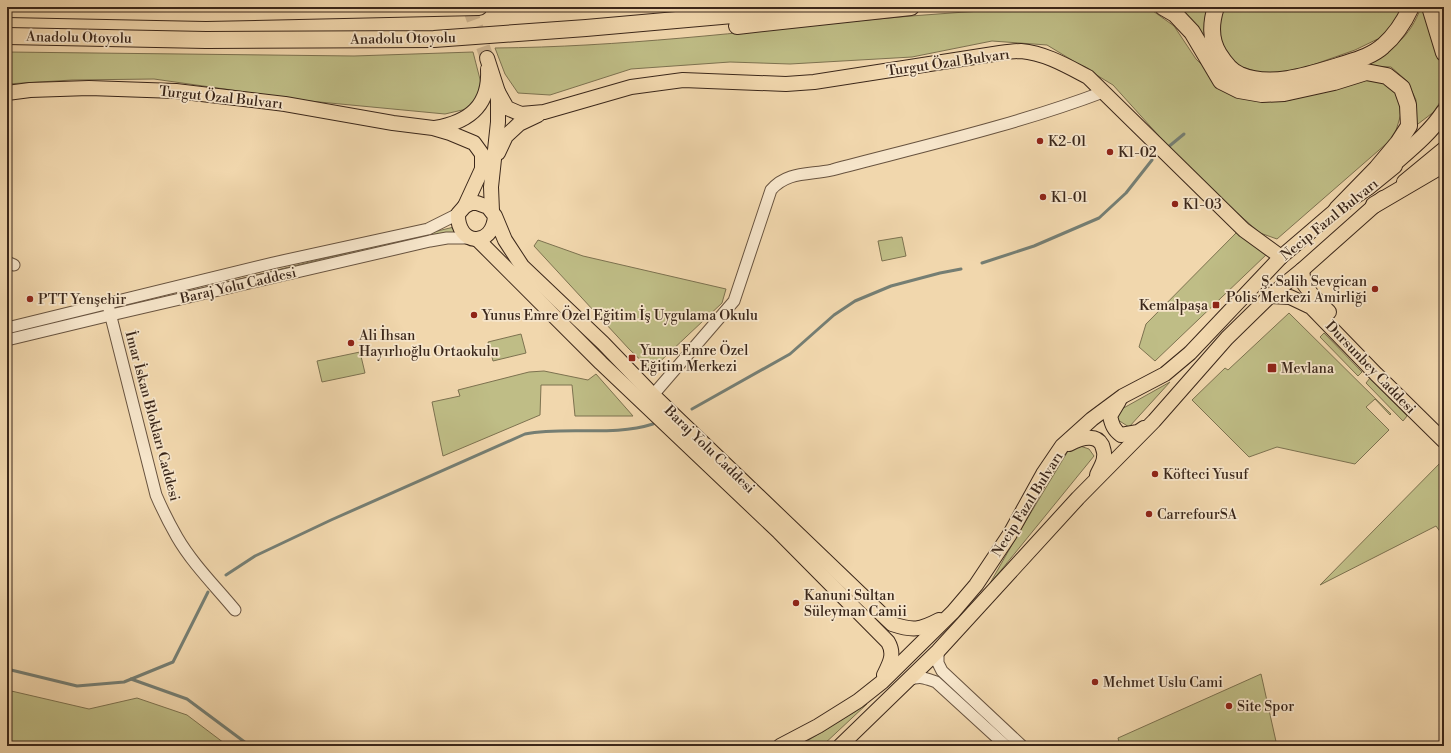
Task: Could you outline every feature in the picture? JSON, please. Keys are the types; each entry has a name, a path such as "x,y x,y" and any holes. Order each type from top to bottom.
{"highway":[{"name":"Anadolu Otoyolu","path":"7,10 206,13 479,7"},
{"name":"Anadolu Otoyolu","path":"7,36 206,40 434,39 586,28 744,14 798,7"},
{"path":"586,28 734,26 911,7"},
{"path":"1163,7 1175,14 1192,32 1221,81 1239,90 1262,94 1284,93 1334,82 1366,72 1387,76 1402,88 1408,105 1409,126 1398,143 1377,168 1337,209"},
{"path":"1216,7 1212,18 1212,32 1215,48 1226,65 1240,75 1262,80 1292,79 1361,58 1382,48 1398,33 1411,7"},
{"path":"1430,7 1444,53"},
{"path":"1368,188 1439,120 1444,112"},
{"path":"1374,205 1444,164"}],"main road":[{"name":"Turgut Özal Bulvarı","path":"544,112 631,87 683,80 786,84 814,82 1000,53 1022,51 1044,56 1066,65 1088,77 1244,230 1281,256"},
{"path":"433,128 452,125 464,118 481,103 485,96 488,77 487,58 498,92 507,108 521,114 544,112"},
{"name":"Turgut Özal Bulvarı","path":"7,93 30,90 89,88 176,91 285,104 393,123 433,128"},
{"path":"474,239 483,238 492,230 493,213 491,187 498,122 498,92"},
{"path":"493,164 506,136 519,124 544,112"},
{"name":"Necip Fazıl Bulvarı","path":"780,746 818,726 858,701 882,682 953,612 976,585 1010,534 1043,474 1062,446 1092,419 1122,396 1165,374 1190,353 1281,256 1337,209 1368,188 1444,127"},
{"path":"433,128 474,143 482,154 482,169 462,210"},
{"name":"Necip Fazıl Bulvarı","path":"840,746 938,651 1095,481 1154,421 1227,338 1270,296 1302,270 1374,205 1444,149"},
{"name":"Baraj Yolu Caddesi","path":"882,682 892,658 892,653 888,642 783,527 602,343 522,266 505,240 493,213 483,204 477,202 462,210 460,228 466,236 474,239 601,363 783,527 892,624 906,628 924,628 953,612"},
{"name":"Dursunbey Caddesi","path":"1302,270 1304,284 1313,296 1444,432"},
{"name":"Dursunbey Caddesi","path":"1270,296 1290,297 1311,307 1444,441"},
{"path":"1122,396 1110,416 1115,431 1121,435 1138,432 1154,421"},
{"path":"1062,446 1081,438 1090,437 1099,441 1104,449 1104,458 1095,481"}],"street":[{"path":"653,395 734,301 771,190 787,177 829,170 946,141 1060,108 1103,92"},
{"name":"Baraj Yolu Caddesi","path":"7,328 273,263 428,228 445,222 462,210"},
{"name":"Baraj Yolu Caddesi","path":"7,340 430,241 446,238 474,239"},
{"name":"İmar İskan Blokları Caddesi","path":"108,303 156,495 164,514 178,538 196,564 235,610"},
{"path":"938,651 938,664 942,671 1022,746"},
{"path":"908,680 917,677 925,677 936,682 1006,746"}],"shaded area":[{"path":"1054,7 1141,7 1153,11 1174,26 1196,59 1229,92 1253,99 1290,100 1369,78 1383,81 1395,90 1404,104 1394,137 1277,239 1260,233 1196,177 1113,85 1047,45 992,41 912,57 790,64 730,62 631,69 550,95 518,93 505,74 495,48 634,42 913,16"},
{"path":"1174,7 1209,7 1203,41"},
{"path":"1223,7 1404,7 1390,33 1355,50 1301,69 1264,74 1239,66 1232,61 1226,52 1220,39 1219,26"},
{"path":"1421,7 1425,7 1444,72 1444,94 1435,111 1414,127 1416,100 1407,81 1391,67 1363,66 1391,49 1405,35 1411,27"},
{"path":"7,52 354,56 473,52 482,87 471,108 445,114 309,101 154,79 72,80 7,84"},
{"path":"454,227 454,233 124,307"},
{"path":"1237,232 1267,254 1155,361 1139,347 1146,324"},
{"path":"902,237 906,256 882,261 878,241"},
{"path":"538,240 583,256 726,289 722,303 651,370 629,349 534,246"},
{"path":"1289,313 1391,414 1390,415 1375,399 1366,407 1389,430 1355,464 1277,447 1249,457 1192,400 1225,368 1228,370"},
{"path":"1324,333 1362,372 1358,376 1320,337"},
{"path":"521,334 526,353 493,361 488,342"},
{"path":"360,352 365,373 322,382 317,361"},
{"path":"544,371 588,380 596,374 633,416 575,416 572,385 541,385 540,415 443,456 432,402 460,396 458,390 529,372"},
{"path":"1370,378 1407,416 1403,421 1366,383"},
{"path":"1170,382 1129,427 1118,420 1116,416 1120,410"},
{"path":"1080,446 1089,449 1094,456 989,585 1068,451"},
{"path":"1444,459 1444,537 1436,526 1320,585"},
{"name":"Site Spor","path":"1261,674 1277,746 1120,746 1118,738"},
{"path":"7,690 89,709 137,698 187,715 228,746 7,746"},
{"path":"867,704 822,746 799,746"}],"waterway":[{"path":"1167,148 1184,134"},
{"path":"982,263 1034,246 1099,218 1126,193 1152,160"},
{"path":"692,409 790,354 834,315 855,301 891,286 961,269"},
{"path":"226,575 255,556 331,520 525,434 557,431 622,430 653,424"},
{"path":"7,669 77,686 124,682 173,662 208,592"},
{"path":"131,679 187,699 250,746"}],"tunnel":[{"path":"469,7 487,58"}],"place":[{"name":"K2-01","path":"1040,141"},
{"name":"K1-02","path":"1110,152"},
{"name":"K1-01","path":"1043,197"},
{"name":"K1-03","path":"1175,204"},
{"name":"Ş. Salih Sevgican Polis Merkezi Amirliği","path":"1375,289"},
{"name":"PTT Yenşehir","path":"30,299"},
{"name":"Kemalpaşa","path":"1216,305"},
{"name":"Yunus Emre Özel Eğitim İş Uygulama Okulu","path":"474,315"},
{"name":"Ali İhsan Hayırlıoğlu Ortaokulu","path":"351,343"},
{"name":"Yunus Emre Özel Eğitim Merkezi","path":"632,358"},
{"name":"Mevlana","path":"1272,368"},
{"name":"Köfteci Yusuf","path":"1155,474"},
{"name":"CarrefourSA","path":"1149,514"},
{"name":"Kanuni Sultan Süleyman Camii","path":"796,603"},
{"name":"Mehmet Uslu Cami","path":"1095,682"},
{"name":"Site Spor","path":"1229,706"}]}
